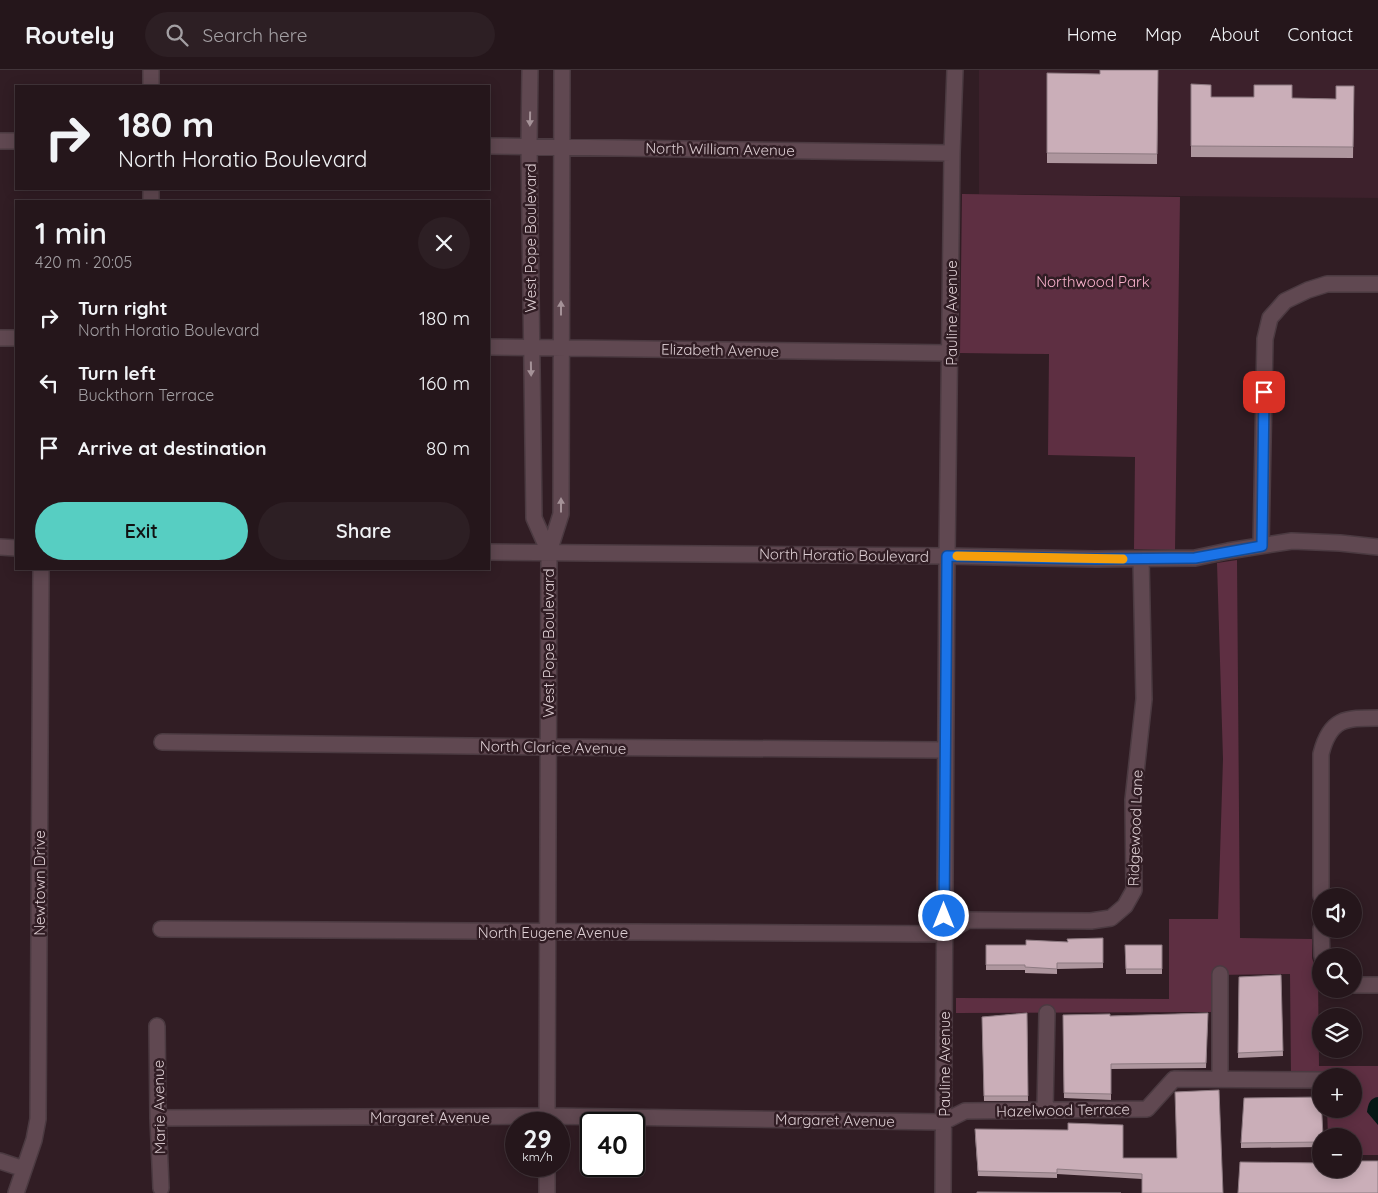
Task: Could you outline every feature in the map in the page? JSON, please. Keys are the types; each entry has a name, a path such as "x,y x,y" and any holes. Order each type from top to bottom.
{"street":[{"path":"151,70 151,85"},
{"name":"West Pope Boulevard","path":"530,70 529,146 534,518 549,552"},
{"name":"West Pope Boulevard","path":"547,1112 549,552 562,514 562,70"},
{"name":"Pauline Avenue","path":"943,1193 947,556 952,153 955,70"},
{"path":"0,141 15,141"},
{"name":"North William Avenue","path":"490,146 952,153"},
{"path":"1262,546 1264,339 1270,318 1285,302 1314,288 1327,284 1378,284"},
{"path":"0,338 15,338"},
{"name":"Elizabeth Avenue","path":"490,348 951,353"},
{"name":"North Horatio Boulevard","path":"490,552 1141,559 1195,558 1292,541 1378,547"},
{"path":"0,547 15,548"},
{"name":"Ridgewood Lane","path":"944,934 968,920 1091,921 1111,918 1125,906 1134,890 1133,800 1144,699 1141,559"},
{"name":"Newtown Drive","path":"16,1193 34,1140 38,1119 41,570"},
{"path":"1321,888 1321,754 1325,739 1331,729 1340,721 1351,718 1378,718"},
{"name":"North Clarice Avenue","path":"162,742 945,750"},
{"name":"North Eugene Avenue","path":"161,928 944,934"},
{"path":"1220,974 1220,1079"},
{"path":"1362,985 1378,985"},
{"path":"1045,1110 1047,1013"},
{"name":"Marie Avenue","path":"158,1026 158,1118 161,1188"},
{"name":"Hazelwood Terrace","path":"943,1122 964,1111 1147,1109 1174,1079 1312,1080"},
{"name":"Margaret Avenue","path":"158,1118 505,1120"},
{"name":"Margaret Avenue","path":"570,1120 943,1122"},
{"path":"0,1161 24,1169"},
{"path":"547,1177 547,1193"}],"shaded area":[{"path":"979,70 1378,70 1378,198 979,194"},
{"path":"1378,1097 1378,1125 1367,1112 1370,1102"}],"green space":[{"name":"Northwood Park","path":"962,194 1180,197 1175,550 1134,549 1135,457 1048,455 1049,354 960,353"},
{"path":"1237,560 1240,938 1312,939 1312,998 1318,998 1318,1008 1312,1008 1312,1058 1319,1058 1319,1066 1378,1066 1378,1155 1362,1155 1362,1128 1328,1128 1327,1118 1362,1118 1362,1068 1312,1068 1312,1075 1291,1075 1290,974 1212,975 1212,1012 956,1013 956,998 1169,999 1169,919 1218,919 1223,759 1217,563"}],"building":[{"path":"1100,70 1158,70 1157,154 1047,153 1047,73 1100,74"},
{"path":"1191,84 1211,85 1211,97 1254,97 1254,85 1292,85 1292,98 1336,99 1336,86 1354,86 1353,147 1191,146"},
{"path":"1103,938 1103,963 1057,963 1057,969 1025,967 1025,965 986,965 986,945 1026,945 1026,940 1068,942 1067,939"},
{"path":"1125,945 1162,945 1162,969 1126,969"},
{"path":"1281,975 1283,1051 1238,1053 1239,977"},
{"path":"1027,1013 1028,1096 984,1096 982,1017"},
{"path":"1208,1013 1206,1063 1111,1064 1111,1094 1064,1093 1063,1015 1110,1014 1110,1016"},
{"path":"1219,1090 1223,1193 1142,1193 1142,1174 1057,1169 1057,1173 978,1171 975,1129 1068,1130 1068,1123 1123,1125 1123,1158 1177,1158 1175,1092"},
{"path":"1312,1097 1312,1118 1322,1118 1323,1128 1312,1128 1312,1142 1241,1143 1244,1098"},
{"path":"1362,1161 1378,1161 1378,1193 1238,1193 1240,1162 1312,1163 1312,1178 1362,1178"},
{"path":"977,1192 1121,1193 977,1193"}],"slow traffic":[{"path":"957,556 1123,559"}],"route":[{"path":"944,916 947,556 1096,559 1195,558 1262,546 1264,392"}]}
